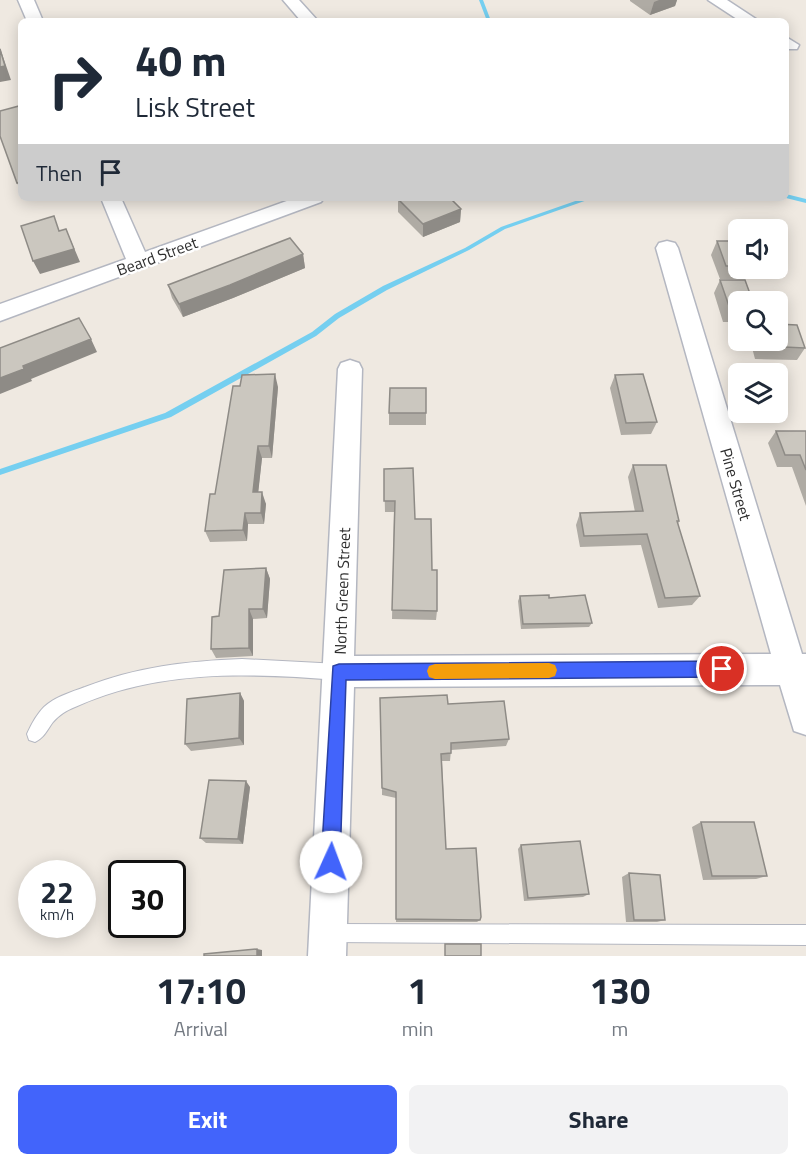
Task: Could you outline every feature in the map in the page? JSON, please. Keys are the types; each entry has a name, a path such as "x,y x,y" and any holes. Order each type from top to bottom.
{"street":[{"path":"26,0 34,18"},
{"path":"291,0 307,18"},
{"path":"716,0 746,18"},
{"path":"112,201 140,263"},
{"name":"Beard Street","path":"0,313 306,201"},
{"name":"Pine Street","path":"667,248 798,669 806,719"},
{"name":"North Green Street","path":"327,945 350,369"},
{"path":"339,672 798,669"}],"lane":[{"path":"35,734 51,712 71,701 112,682 164,671 243,665 339,672"},
{"path":"327,945 806,935"}],"building":[{"path":"0,49 5,66 0,67"},
{"path":"18,106 17,183 0,136 0,111"},
{"path":"400,201 453,201 461,209 423,224"},
{"path":"54,216 59,231 66,229 74,249 33,261 21,226"},
{"path":"290,238 303,254 230,285 179,304 168,285"},
{"path":"717,241 728,241 728,266 726,266"},
{"path":"720,280 745,280 749,291 728,291 728,303"},
{"path":"79,318 91,339 23,366 24,369 0,378 0,348"},
{"path":"788,325 797,325 805,348 788,347"},
{"path":"275,374 269,446 258,446 253,492 262,492 261,513 245,513 243,530 205,531 210,494 215,494 233,386 240,386 242,375"},
{"path":"643,374 657,422 626,423 615,375"},
{"path":"390,388 426,388 426,413 389,413"},
{"path":"776,431 806,431 806,470 800,455 785,455"},
{"path":"633,465 666,465 679,521 677,521 700,596 665,598 647,534 584,536 580,513 643,511"},
{"path":"413,468 415,519 431,519 432,570 437,570 437,611 392,610 395,501 384,501 384,469"},
{"path":"266,568 263,609 249,609 249,648 211,649 212,617 219,616 224,570"},
{"path":"549,595 549,598 585,595 592,623 523,624 520,596"},
{"path":"240,693 239,738 185,744 187,699"},
{"path":"447,695 448,704 504,701 509,739 451,743 451,753 441,754 446,849 476,848 481,917 480,920 396,919 396,792 382,788 380,698"},
{"path":"209,780 246,781 238,839 200,838"},
{"path":"701,822 754,822 767,876 712,876"},
{"path":"580,841 589,894 528,898 521,845"},
{"path":"629,873 660,875 665,920 634,920"},
{"path":"445,944 481,944 481,956 445,956"},
{"path":"257,949 257,956 204,956 204,954"}],"waterway":[{"path":"481,0 488,18"},
{"path":"789,197 806,201"},
{"path":"0,472 168,415 314,334 337,316 385,288 467,249 503,228 581,201"}],"slow traffic":[{"path":"435,671 549,670"}],"route":[{"path":"331,862 339,672 722,669"}]}
